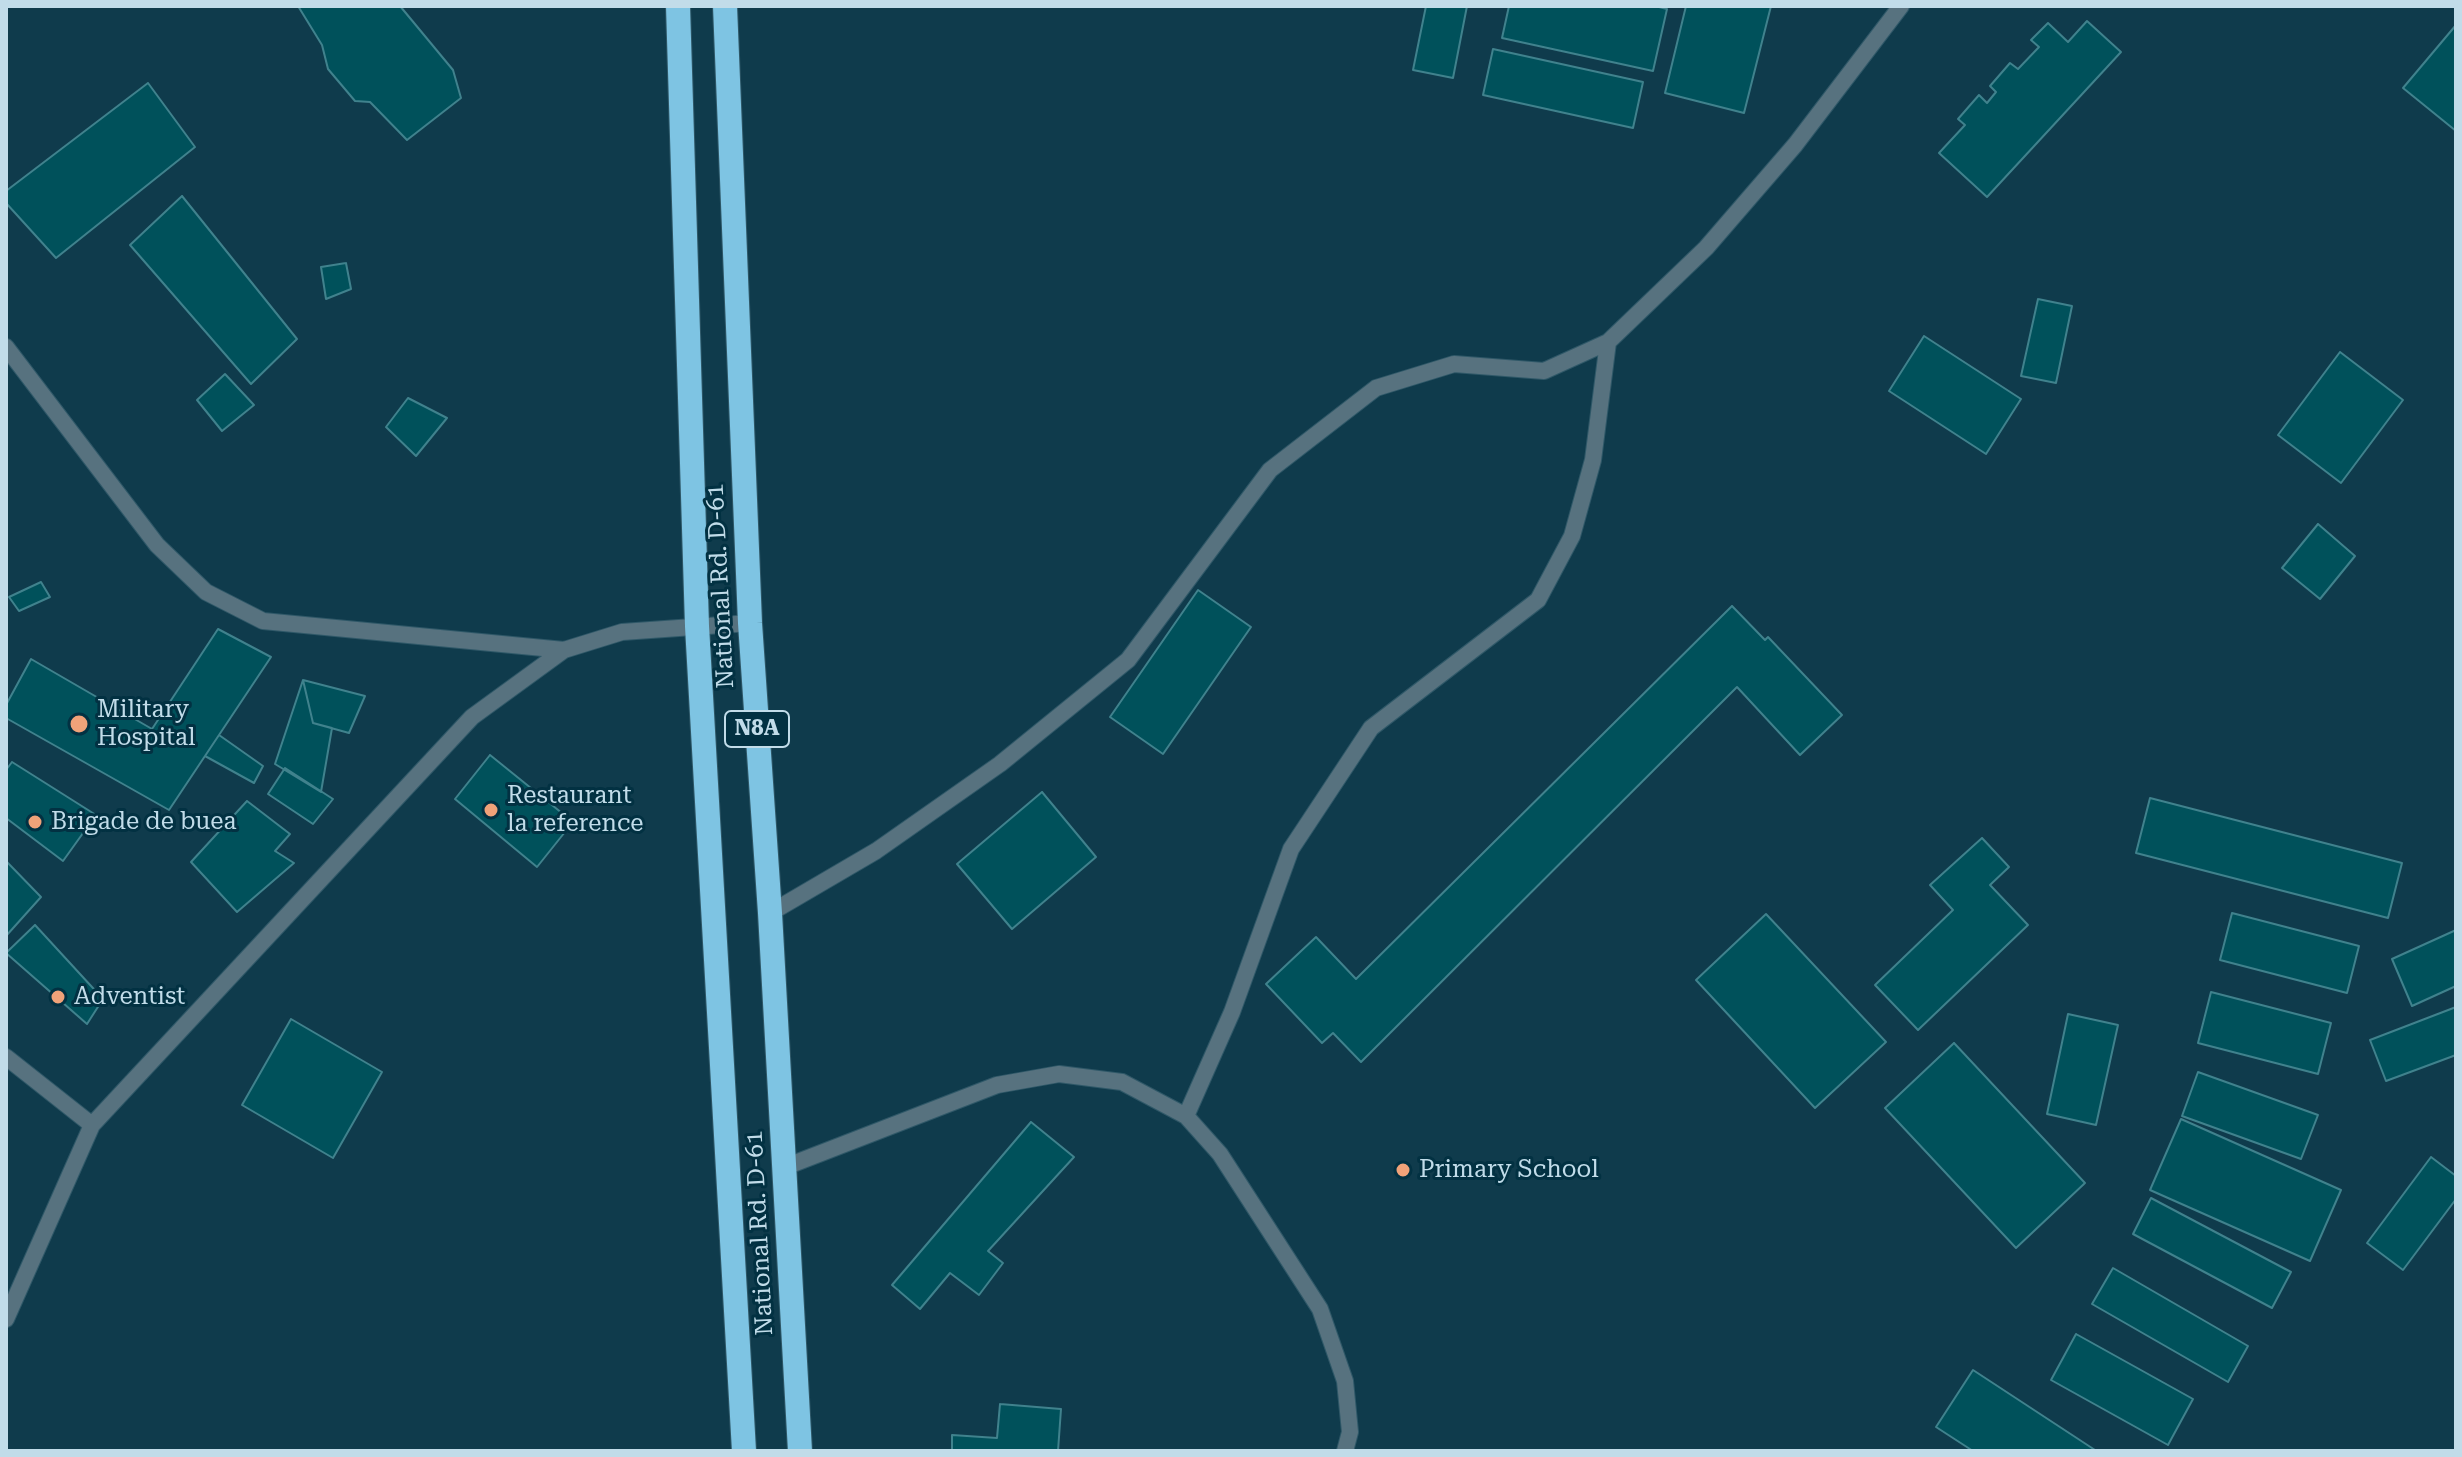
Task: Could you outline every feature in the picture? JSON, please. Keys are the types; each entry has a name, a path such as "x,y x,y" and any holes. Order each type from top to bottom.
{"highway":[{"name":"National Rd. D-61","path":"678,6 697,626 744,1451"},
{"name":"National Rd. D-61","path":"725,6 750,623 770,913 800,1451"}],"street":[{"path":"770,913 876,851 987,773 1128,660 1270,470 1376,388 1454,364 1544,371 1608,342 1706,248 1795,145 1901,6"},
{"path":"1186,1116 1232,1012 1291,849 1371,728 1538,600 1572,536 1593,460 1608,342"},
{"path":"6,347 157,545 206,592 263,621 564,650"},
{"path":"6,1319 92,1125 472,717 564,650 622,632 750,623"},
{"path":"6,1057 92,1125"},
{"path":"785,1167 997,1085 1059,1074 1122,1082 1186,1116 1220,1154 1320,1309 1345,1381 1350,1432 1345,1451"}],"building":[{"path":"298,6 400,6 453,70 461,98 407,140 370,102 355,101 328,69 322,45"},
{"path":"1426,6 1467,6 1453,78 1413,70"},
{"path":"1509,6 1655,6 1667,9 1653,71 1502,38"},
{"path":"1686,6 1771,6 1744,113 1665,93"},
{"path":"2087,21 2121,52 1987,197 1939,153 1965,125 1958,119 1979,95 1987,103 1996,92 1990,86 2010,63 2018,69 2039,47 2031,40 2048,23 2068,42"},
{"path":"2456,25 2456,131 2403,88"},
{"path":"1493,49 1643,82 1633,128 1483,95"},
{"path":"148,83 195,147 56,258 6,203 6,191"},
{"path":"182,196 297,339 251,384 130,245"},
{"path":"346,263 351,289 326,299 321,267"},
{"path":"2038,299 2072,306 2056,383 2021,376"},
{"path":"1924,336 2021,399 1986,454 1889,391"},
{"path":"2340,352 2403,400 2341,483 2278,435"},
{"path":"225,374 254,405 222,431 197,400"},
{"path":"408,398 447,418 416,456 386,427"},
{"path":"2318,524 2355,556 2320,599 2282,568"},
{"path":"41,582 50,597 19,611 9,597"},
{"path":"1198,590 1251,627 1163,754 1110,717"},
{"path":"1732,606 1765,640 1768,637 1842,715 1800,755 1737,687 1361,1062 1333,1033 1322,1043 1266,984 1316,937 1356,979"},
{"name":"Military Hospital","path":"218,629 271,657 169,810 6,718 6,705 31,659 152,729"},
{"path":"303,680 313,723 332,728 321,792 275,764"},
{"path":"303,680 365,696 349,733 313,723"},
{"path":"219,735 263,766 254,783 205,756"},
{"path":"490,755 573,822 537,867 455,799"},
{"path":"12,762 96,815 63,861 6,818 6,770"},
{"path":"285,768 333,799 313,824 268,794"},
{"path":"1042,792 1096,857 1012,929 957,864"},
{"path":"2150,798 2402,863 2388,918 2136,853"},
{"path":"247,801 290,834 275,851 294,863 237,912 191,862"},
{"path":"1982,838 2009,867 1990,885 2028,925 1918,1030 1875,985 1953,910 1930,885"},
{"path":"6,861 41,897 6,936"},
{"path":"2232,913 2359,946 2347,993 2220,960"},
{"path":"1766,914 1886,1042 1815,1108 1696,980"},
{"path":"35,925 103,999 87,1024 6,953"},
{"path":"2456,930 2456,986 2412,1006 2392,959"},
{"path":"2211,992 2331,1023 2318,1074 2198,1043"},
{"path":"2456,1007 2456,1055 2386,1081 2370,1040"},
{"path":"2068,1014 2118,1025 2096,1125 2047,1114"},
{"path":"291,1019 382,1072 333,1158 242,1105"},
{"path":"1954,1043 2085,1183 2016,1248 1885,1108"},
{"path":"2198,1072 2318,1115 2301,1159 2182,1116"},
{"path":"2181,1119 2341,1190 2310,1261 2150,1190"},
{"path":"1031,1122 1074,1157 988,1251 1003,1263 979,1295 950,1273 920,1309 892,1285"},
{"path":"2431,1157 2456,1176 2456,1199 2403,1270 2367,1243"},
{"path":"2151,1198 2291,1272 2272,1308 2133,1234"},
{"path":"2113,1268 2248,1346 2228,1382 2092,1304"},
{"path":"2076,1334 2193,1399 2168,1445 2051,1380"},
{"path":"1973,1370 2095,1450 1973,1451 1936,1427"},
{"path":"1000,1404 1061,1409 1058,1451 952,1451 952,1435 997,1438"}],"place":[{"name":"Military Hospital","path":"79,724"},
{"name":"Restaurant la reference","path":"491,810"},
{"name":"Brigade de buea","path":"35,822"},
{"name":"Adventist","path":"58,997"},
{"name":"Primary School","path":"1403,1170"}]}
